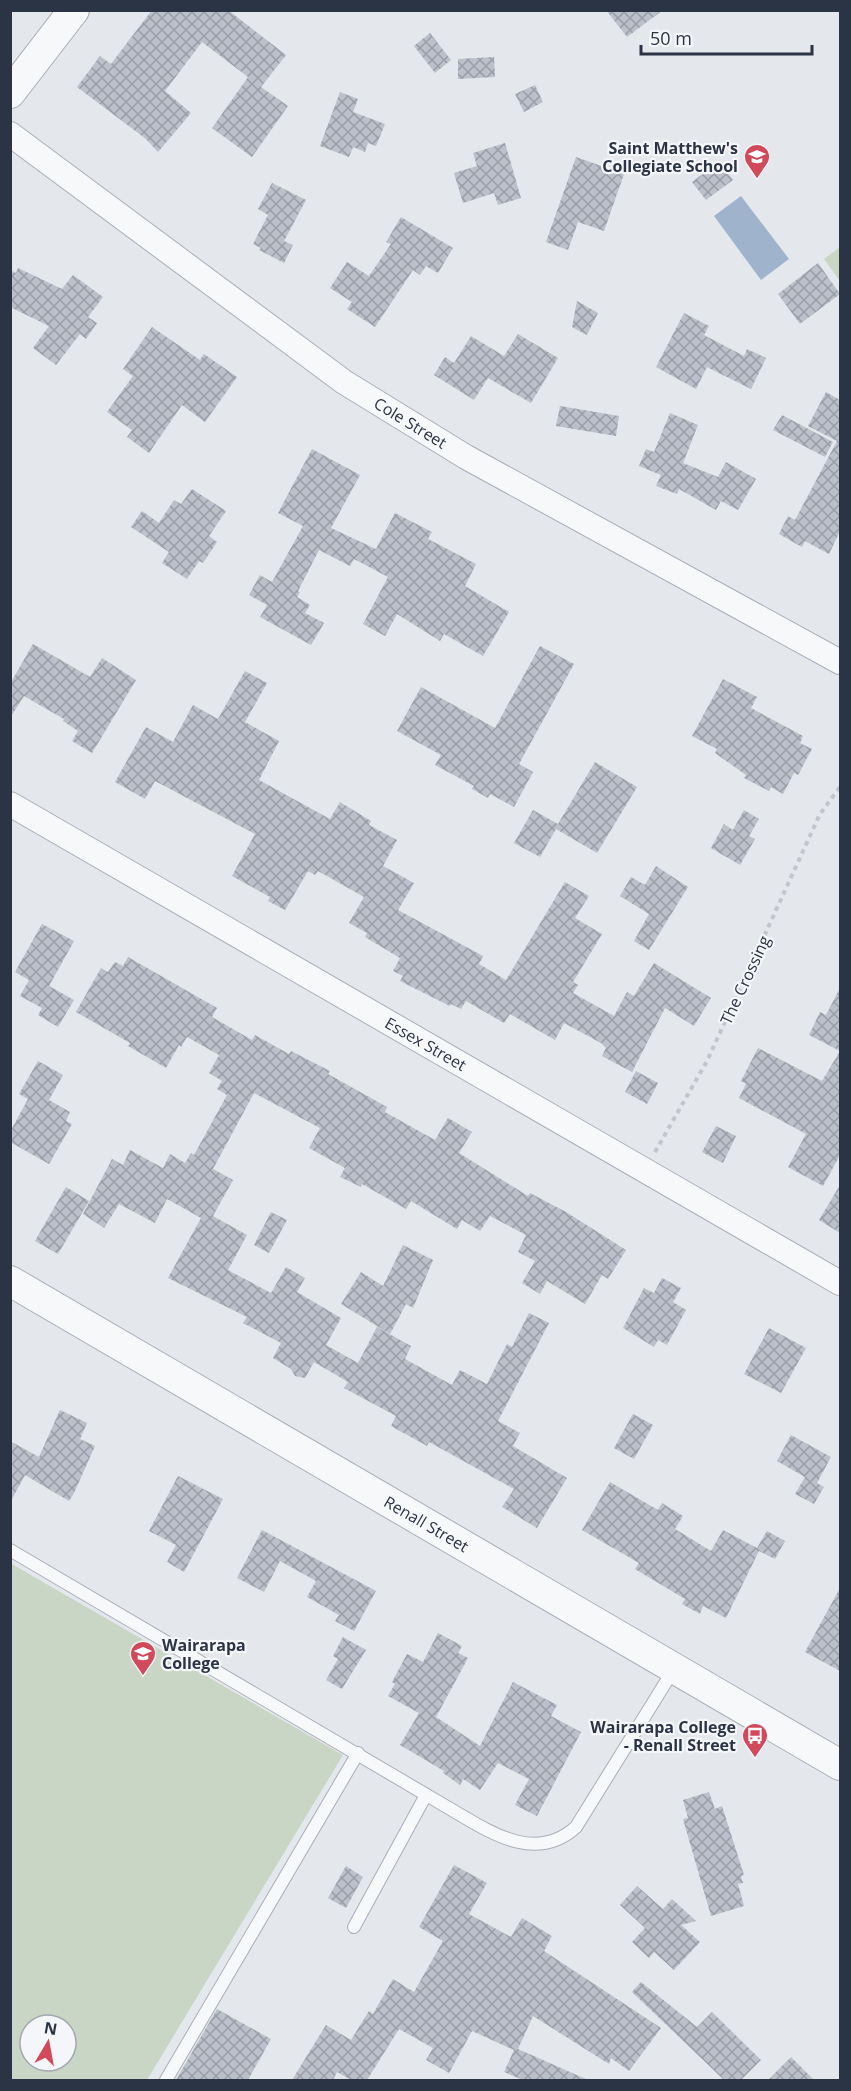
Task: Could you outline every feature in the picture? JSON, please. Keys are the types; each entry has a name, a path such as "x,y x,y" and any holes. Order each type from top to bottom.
{"street":[{"path":"10,93 74,10"},
{"name":"Cole Street","path":"10,134 344,382 466,457 840,662"},
{"name":"Essex Street","path":"10,804 840,1283"},
{"name":"Renall Street","path":"10,1281 840,1765"}],"lane":[{"path":"10,1550 426,1795 504,1838 529,1845 557,1840 581,1820 675,1668"},
{"path":"166,2080 358,1753"},
{"path":"354,1927 426,1795"}],"path":[{"name":"The Crossing","path":"645,1170 707,1061 820,814 840,787"}],"green space":[{"path":"840,247 840,281 824,259"},
{"path":"10,1563 343,1755 147,2080 11,2080"}],"water":[{"path":"741,196 789,259 761,280 714,216"}],"building":[{"path":"152,10 228,10 286,55 261,87 288,106 252,157 212,128 248,77 202,42 165,91 191,113 158,152 146,139 77,87 100,56 111,64"},
{"path":"606,10 663,10 627,37"},
{"path":"430,33 451,60 435,73 414,46"},
{"path":"494,57 495,77 458,79 458,59"},
{"path":"535,85 543,102 524,112 515,94"},
{"path":"340,92 358,99 353,112 385,124 376,146 368,143 365,152 353,147 349,157 320,146"},
{"path":"505,143 521,198 498,205 494,193 463,203 454,173 477,166 473,153"},
{"path":"576,157 624,174 604,231 578,222 568,250 546,242"},
{"path":"719,162 733,180 706,200 692,182"},
{"path":"272,183 306,200 284,241 293,245 284,263 259,250 261,248 253,244 268,215 258,209"},
{"path":"401,217 453,248 438,273 426,266 420,275 413,270 375,327 347,309 352,302 330,288 347,262 369,276 391,244 386,242"},
{"path":"818,263 840,294 800,324 778,294"},
{"path":"18,268 62,289 73,275 103,297 88,317 97,323 86,339 80,334 56,365 33,348 49,326 10,307 10,270 16,273"},
{"path":"577,301 598,313 587,335 572,327"},
{"path":"684,313 709,326 704,335 744,356 747,349 766,358 751,389 707,367 696,389 656,367"},
{"path":"152,327 200,360 204,354 237,377 205,422 182,405 149,453 127,437 132,430 107,412 133,376 123,369"},
{"path":"518,334 558,358 531,403 488,378 474,400 434,375 445,357 454,363 471,336 504,356"},
{"path":"826,392 840,400 840,531 829,554 805,541 802,547 779,534 788,516 795,520 837,441 808,426"},
{"path":"560,406 619,416 616,436 556,426"},
{"path":"670,413 698,425 683,463 718,477 726,462 756,479 738,510 721,501 716,510 679,489 677,494 656,486 661,475 639,466 646,449 654,452"},
{"path":"782,415 833,442 825,457 773,430"},
{"path":"312,449 360,475 331,528 376,549 395,513 432,532 428,539 476,564 465,586 509,612 483,656 444,634 440,641 397,614 385,636 363,624 388,577 354,559 350,566 319,550 297,597 310,605 305,613 324,623 311,645 260,617 267,605 249,595 260,575 272,582 303,526 278,513"},
{"path":"192,489 226,511 209,536 217,542 203,563 199,561 187,579 162,563 169,552 131,527 142,511 159,523 174,500 181,504"},
{"path":"33,644 90,677 102,658 136,680 92,753 72,741 78,731 63,721 64,719 24,696 10,718 10,684"},
{"path":"540,646 574,664 519,764 533,772 514,807 490,794 488,798 472,789 474,786 435,765 441,755 397,731 421,687 495,728"},
{"path":"245,671 267,683 245,722 279,741 259,780 330,819 340,802 371,821 369,825 397,840 383,866 414,883 398,910 483,956 479,964 506,980 565,882 589,896 575,918 602,934 573,982 578,985 573,993 614,1016 627,992 634,996 654,963 711,998 694,1026 665,1008 632,1072 602,1056 606,1048 601,1043 564,1023 555,1040 510,1014 504,1023 466,1001 461,1009 451,1004 450,1006 400,981 403,976 393,971 400,958 365,937 367,933 349,923 364,897 318,871 315,875 308,871 285,910 268,901 270,897 232,876 255,834 155,781 145,799 115,782 146,727 173,742 193,705 218,719"},
{"path":"723,679 757,697 751,708 803,736 800,743 812,749 798,775 794,773 783,794 771,787 769,791 744,778 746,775 715,753 717,749 692,736"},
{"path":"595,762 637,787 597,853 556,829 540,857 514,843 533,810 558,824"},
{"path":"744,810 759,819 749,836 755,839 740,865 711,848 724,824 733,830"},
{"path":"656,866 688,887 649,950 634,941 649,914 620,896 631,877 645,885"},
{"path":"42,924 74,941 49,986 74,1000 58,1027 38,1015 42,1008 20,996 29,980 15,972"},
{"path":"128,957 217,1008 212,1017 252,1040 255,1035 289,1054 291,1051 330,1071 328,1074 387,1107 385,1112 435,1140 448,1118 472,1132 459,1153 528,1196 530,1193 566,1212 626,1250 608,1279 602,1275 585,1304 547,1281 540,1294 522,1283 535,1261 518,1252 526,1235 490,1216 480,1231 462,1220 457,1229 411,1201 406,1209 362,1184 361,1187 340,1177 345,1168 309,1148 320,1128 254,1093 213,1169 233,1180 213,1216 247,1235 228,1270 271,1293 286,1267 305,1278 297,1292 341,1318 326,1345 358,1363 377,1327 411,1346 405,1359 452,1385 460,1370 487,1384 507,1344 512,1347 529,1313 549,1323 498,1421 520,1433 513,1446 567,1478 537,1528 502,1507 514,1489 429,1442 427,1446 391,1426 396,1416 344,1388 348,1382 314,1362 305,1378 295,1376 291,1369 273,1358 281,1343 243,1323 247,1317 168,1278 201,1218 167,1199 155,1223 119,1204 104,1228 83,1214 112,1159 123,1165 130,1150 163,1168 170,1154 185,1163 191,1153 194,1155 227,1095 217,1089 222,1081 209,1073 219,1055 187,1037 181,1047 179,1045 166,1068 128,1046 130,1043 76,1012 101,968 108,972 115,962 123,966"},
{"path":"840,988 840,1051 809,1035 820,1012 826,1015"},
{"path":"758,1048 822,1081 840,1051 840,1155 823,1186 788,1167 806,1134 739,1098 746,1084 741,1081"},
{"path":"38,1061 63,1075 49,1100 70,1112 66,1121 72,1124 49,1164 10,1142 10,1132 28,1099 19,1094"},
{"path":"636,1071 658,1083 647,1104 625,1092"},
{"path":"716,1126 736,1136 723,1163 702,1152"},
{"path":"840,1185 840,1233 819,1220"},
{"path":"66,1187 89,1201 58,1254 35,1241"},
{"path":"271,1212 287,1220 269,1253 254,1245"},
{"path":"403,1245 433,1260 413,1308 406,1304 390,1334 341,1304 361,1272 383,1286"},
{"path":"662,1278 681,1288 673,1302 686,1310 667,1345 658,1340 654,1347 623,1328 644,1288 654,1293"},
{"path":"769,1328 806,1348 781,1393 744,1374"},
{"path":"60,1410 87,1423 80,1439 95,1446 74,1493 69,1501 25,1475 10,1503 10,1441 39,1457"},
{"path":"633,1414 653,1425 634,1459 614,1448"},
{"path":"791,1435 831,1457 817,1483 824,1487 814,1504 795,1494 805,1477 777,1461"},
{"path":"178,1476 223,1499 184,1572 167,1562 176,1545 149,1531"},
{"path":"610,1482 658,1510 662,1503 683,1516 675,1529 711,1551 723,1530 757,1548 767,1531 785,1541 775,1559 759,1551 726,1618 703,1606 700,1614 682,1604 685,1599 635,1569 639,1563 582,1530"},
{"path":"262,1530 376,1591 354,1631 335,1621 339,1615 307,1597 316,1581 280,1561 264,1592 237,1578"},
{"path":"840,1588 840,1671 805,1652"},
{"path":"438,1633 462,1646 458,1653 468,1658 436,1717 480,1746 513,1682 557,1705 551,1716 581,1732 537,1816 515,1805 529,1779 498,1763 480,1790 463,1779 460,1785 443,1773 444,1771 400,1745 419,1713 388,1696 395,1684 392,1682 407,1654 423,1662"},
{"path":"343,1637 366,1650 342,1689 326,1680 338,1659 333,1656"},
{"path":"709,1792 715,1809 722,1806 744,1875 741,1876 743,1883 738,1884 744,1906 711,1916 683,1819 688,1818 683,1800"},
{"path":"454,1865 487,1883 469,1914 511,1937 522,1918 552,1936 544,1951 661,2028 629,2071 611,2058 609,2064 533,2016 518,2049 588,2080 523,2080 504,2072 514,2050 472,2031 449,2073 426,2060 433,2048 399,2029 367,2080 351,2080 337,2072 333,2080 292,2080 326,2025 351,2040 369,2011 373,2014 393,1979 414,1992 443,1941 419,1927"},
{"path":"346,1866 363,1877 346,1908 328,1898"},
{"path":"637,1886 663,1909 672,1899 696,1921 681,1925 700,1942 674,1970 654,1952 649,1958 632,1942 645,1928 620,1905"},
{"path":"641,1982 697,2027 712,2012 761,2060 741,2080 724,2080 632,1992"},
{"path":"217,2009 271,2039 248,2080 176,2080"},
{"path":"791,2057 814,2080 768,2080"}],"place":[{"name":"Saint Matthew's Collegiate School","path":"757,180"},
{"name":"Wairarapa College","path":"143,1677"},
{"name":"Wairarapa College - Renall Street","path":"755,1759"}]}
